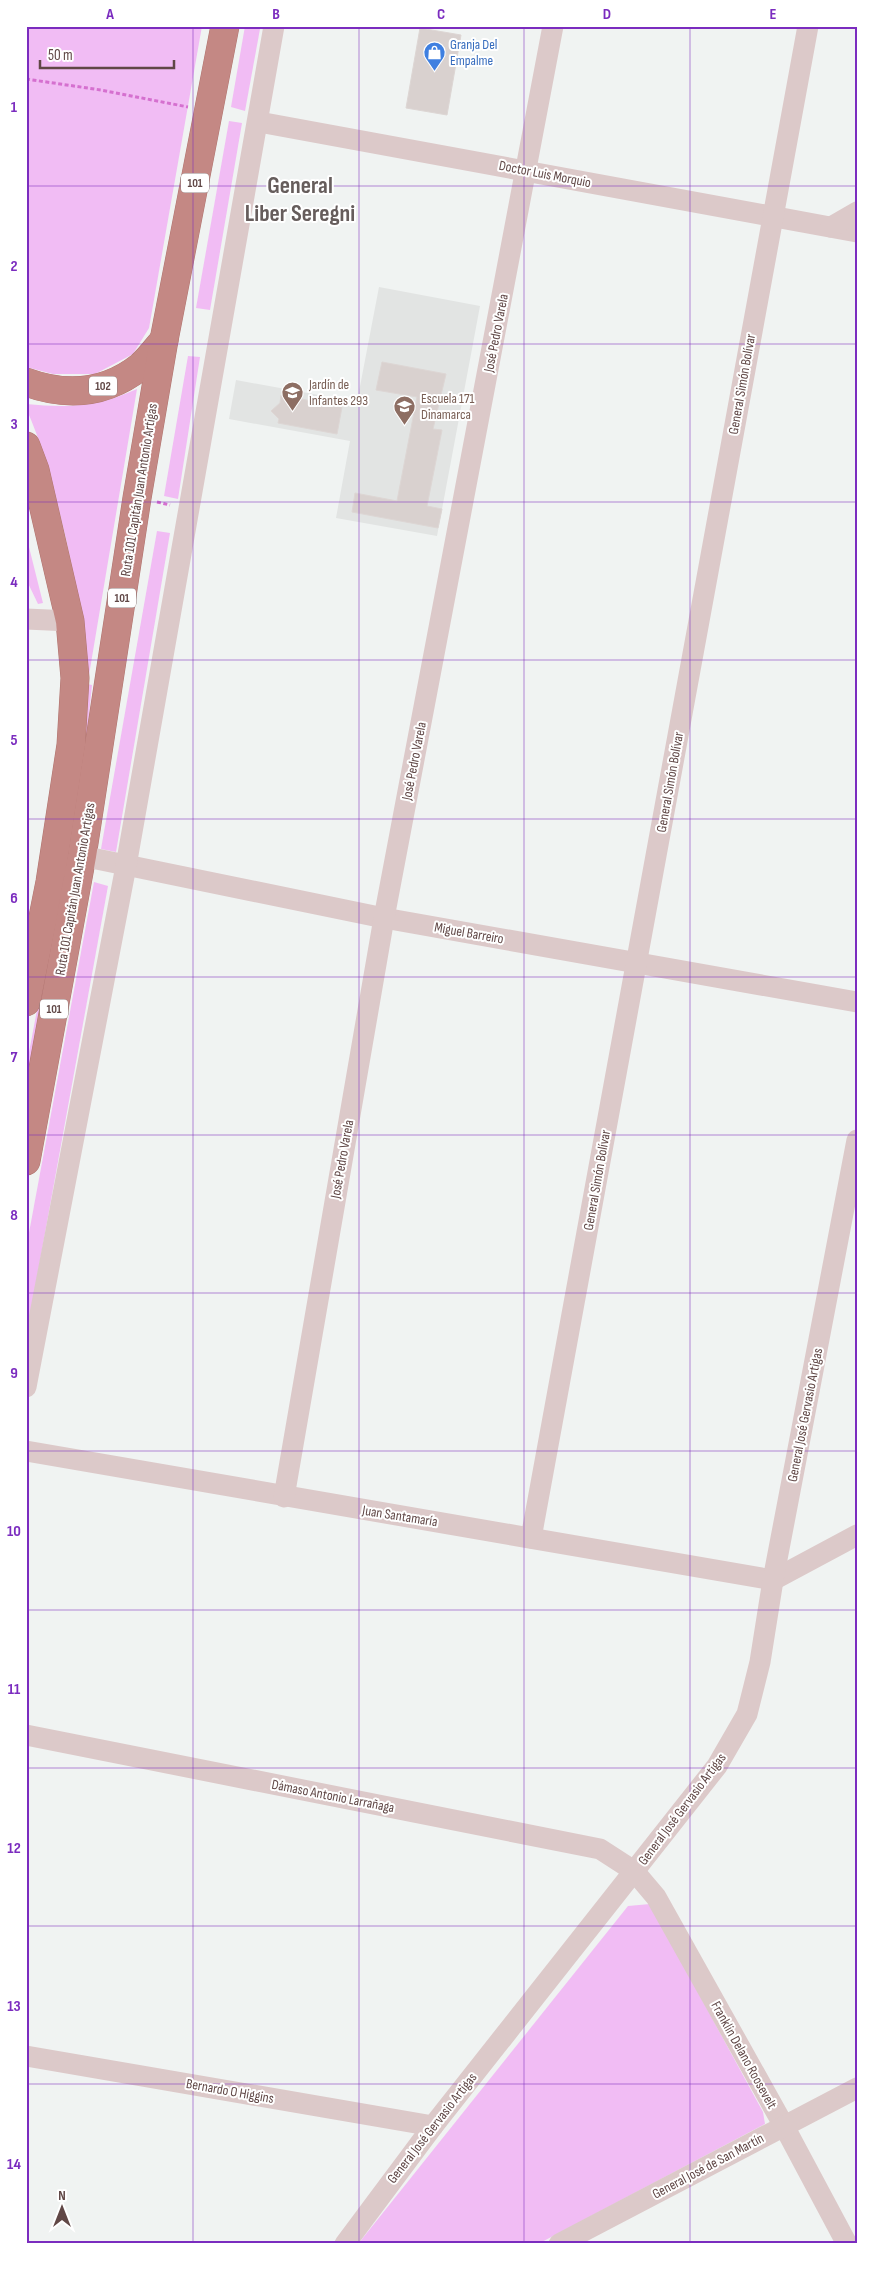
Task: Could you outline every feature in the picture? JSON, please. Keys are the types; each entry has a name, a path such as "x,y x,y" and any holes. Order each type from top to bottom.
{"highway":[{"name":"Ruta 101 Capitán Juan Antonio Artigas","path":"26,1161 82,856 137,498 164,340 225,26"},
{"name":"102","path":"26,382 43,388 74,392 100,388 128,375 142,365 164,340"},
{"name":"Ruta 101 Capitán Juan Antonio Artigas","path":"26,446 38,479 70,622 75,678 72,745 50,882 26,1002"}],"street":[{"path":"26,1387 126,866 259,122 274,26"},
{"name":"José Pedro Varela","path":"284,1497 384,918 553,26"},
{"name":"General Simón Bolívar","path":"532,1538 808,26"},
{"name":"Doctor Luis Morquio","path":"259,122 857,232"},
{"path":"831,227 857,212"},
{"path":"28,614 70,622"},
{"name":"Miguel Barreiro","path":"82,856 384,918 857,1002"},
{"name":"General José Gervasio Artigas","path":"344,2244 433,2126 717,1766 747,1714 760,1662 773,1580 853,1182 857,1140"},
{"name":"Juan Santamaría","path":"26,1451 773,1580"},
{"path":"773,1580 857,1535"},
{"name":"Dámaso Antonio Larrañaga","path":"26,1736 600,1848 634,1871"},
{"name":"Franklin Delano Roosevelt","path":"634,1871 656,1897 784,2126 846,2244"},
{"name":"Bernardo O Higgins","path":"26,2056 433,2126"},
{"name":"General José de San Martín","path":"559,2244 857,2088"}],"path":[{"path":"26,79 101,90 209,111"},
{"path":"137,498 190,510"}],"shaded area":[{"path":"26,26 202,26 149,328 133,354 95,374 53,374 26,367"},
{"path":"245,26 260,29 245,111 231,107"},
{"path":"229,121 242,123 210,310 196,308"},
{"name":"Escuela 171 Dinamarca","path":"379,287 480,306 437,536 336,518 350,441 229,419 236,380 357,402"},
{"path":"188,356 200,357 178,499 164,496"},
{"path":"137,389 88,681 83,627 66,539 49,473 26,404 83,405 109,400"},
{"path":"157,531 170,533 116,852 101,849"},
{"path":"26,535 43,603 38,604 26,579"},
{"path":"87,684 92,685 81,794 26,1103 26,1068 78,794"},
{"path":"94,882 108,886 26,1338 26,1249"},
{"path":"650,1904 763,2112 765,2124 538,2244 358,2244 628,1906"}],"building":[{"name":"Granja Del Empalme","path":"420,28 461,35 447,115 406,108"},
{"path":"382,362 446,374 433,429 442,430 427,506 442,509 438,528 352,512 355,493 397,501 417,397 376,390"},
{"path":"281,395 342,407 337,434 278,423 279,419 271,411 280,403"}],"place":[{"name":"Granja Del Empalme","path":"434,71"},
{"name":"Jardín de Infantes 293","path":"293,411"},
{"name":"Escuela 171 Dinamarca","path":"405,425"}],"district":[{"name":"General Liber Seregni","path":"300,199"}]}
